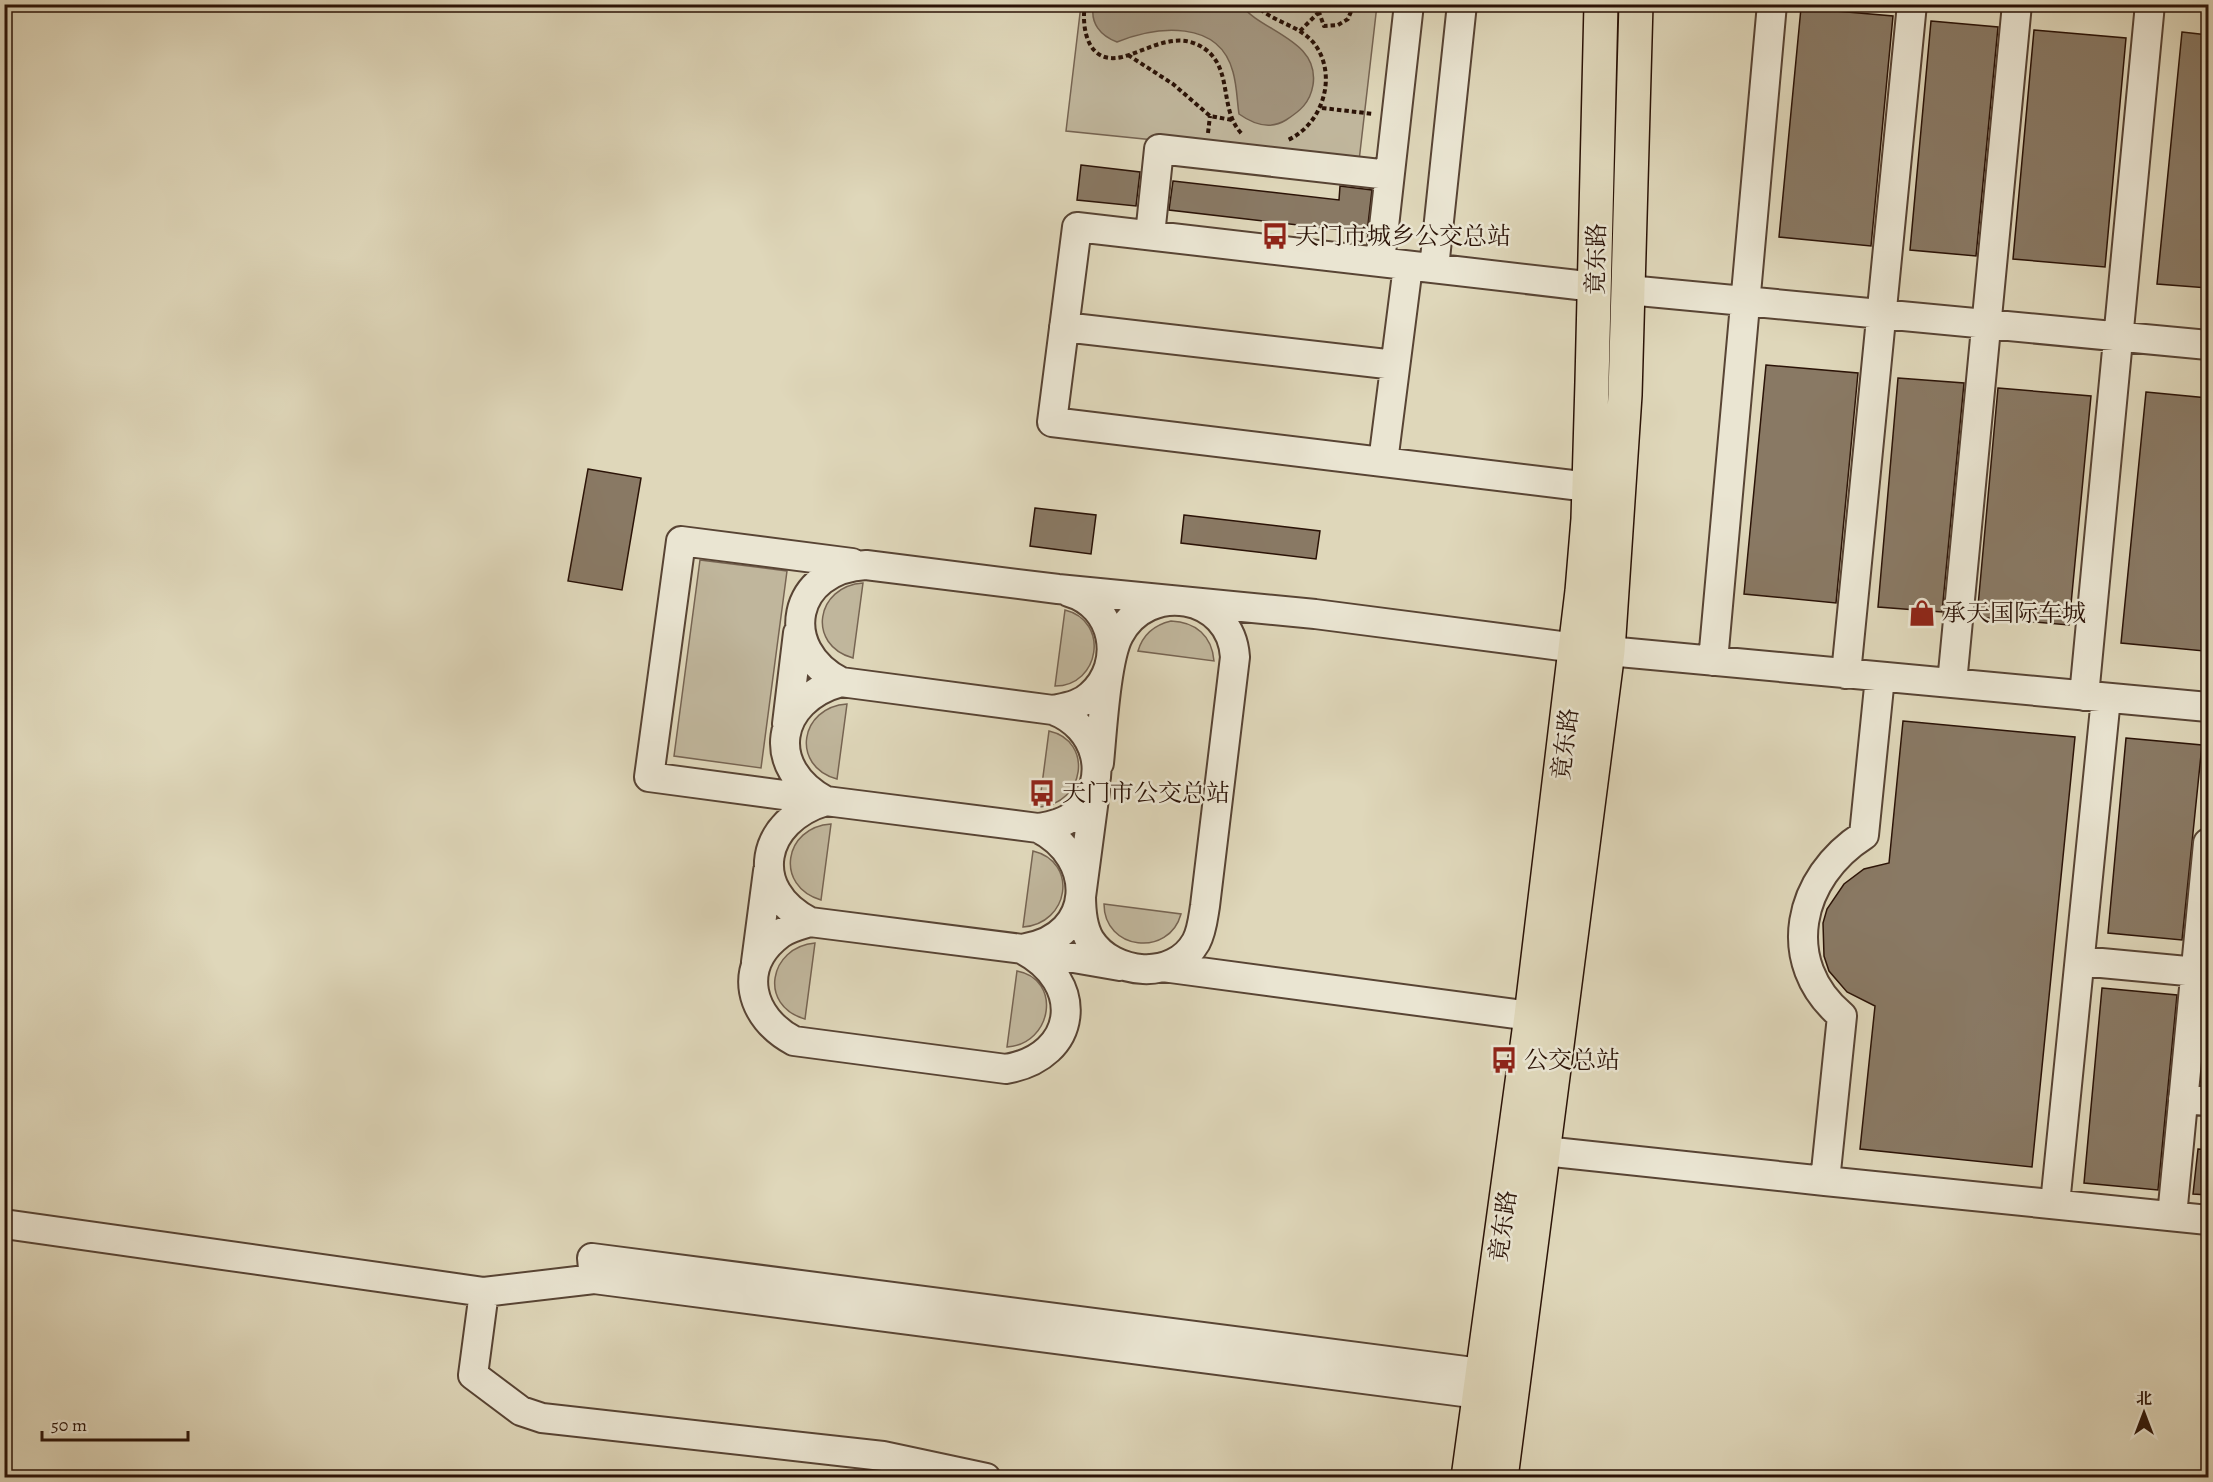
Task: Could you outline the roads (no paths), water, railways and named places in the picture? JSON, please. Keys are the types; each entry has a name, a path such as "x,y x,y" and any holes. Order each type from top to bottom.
{"main road":[{"name":"竟东路","path":"1592,649 1588,487 1602,4"},
{"name":"竟东路","path":"1468,1478 1482,1384 1546,1018 1592,649 1621,486 1636,4"},
{"name":"竟东路","path":"1501,1478 1544,1151 1546,1018"}],"street":[{"path":"1380,262 1409,4"},
{"path":"1383,462 1395,365 1421,267 1462,4"},
{"path":"1713,661 1772,4"},
{"path":"1846,674 1912,4"},
{"path":"1952,683 2017,4"},
{"path":"2055,1204 2080,961 2119,336 2150,4"},
{"path":"1150,235 1159,149 1389,175"},
{"path":"1588,487 1052,422 1077,227 1595,287"},
{"path":"1628,290 2208,345"},
{"path":"1064,327 1395,365"},
{"path":"1053,710 1080,725 1092,741 1097,760 1097,777 1089,799 1075,814 1058,824 1038,828 649,777 681,541 1059,589 1284,611 1592,649 2208,707"},
{"path":"866,565 847,566 829,573 814,586 804,603 753,981 755,1000 763,1018 777,1032 794,1041 1006,1069 1026,1065 1044,1055 1057,1040 1078,985 1089,974 1103,969 1128,967"},
{"path":"1059,589 1078,595 1095,606 1107,622 1113,642 1065,1021"},
{"path":"800,622 802,641 810,659 823,673 841,682 1053,710 1073,706 1091,696 1104,681 1119,635 1131,619 1147,606 1167,600 1188,601 1207,609 1223,622 1234,640 1235,657"},
{"path":"1163,967 1188,952 1195,944 1202,925 1235,657 1240,640 1248,627 1264,616 1284,611"},
{"path":"1825,1181 1842,1016 1821,994 1810,973 1804,950 1804,919 1813,889 1825,869 1840,852 1864,835 1880,677"},
{"path":"826,801 808,791 795,777 787,760 785,740 789,721 799,705 814,692 841,682"},
{"path":"826,801 798,813 783,825 773,842 769,861 770,880 778,898 792,912 810,922 1022,949 1142,970 1163,967 1546,1018"},
{"path":"1038,828 1064,846 1075,862 1081,881 1083,921 1090,940 1104,955 1128,967"},
{"path":"2172,1216 2196,1100 2208,843"},
{"path":"1022,949 1042,945 1059,936 1073,920 1081,895"},
{"path":"753,981 757,962 767,945 782,933 810,922"},
{"path":"1202,925 1207,953 1225,975"},
{"path":"1022,949 1048,965 1060,982 1066,1001 1065,1021"},
{"path":"2080,961 2202,972"},
{"path":"1544,1151 2208,1220"},
{"path":"4,1224 484,1292 594,1279 592,1258 1514,1388"},
{"path":"484,1292 473,1375 521,1411 542,1418 883,1456 986,1478"}],"place":[{"name":"天门市城乡公交总站","path":"1275,236"},
{"name":"承天国际车城","path":"1922,613"},
{"name":"天门市公交总站","path":"1042,793"},
{"name":"公交总站","path":"1504,1060"}]}
